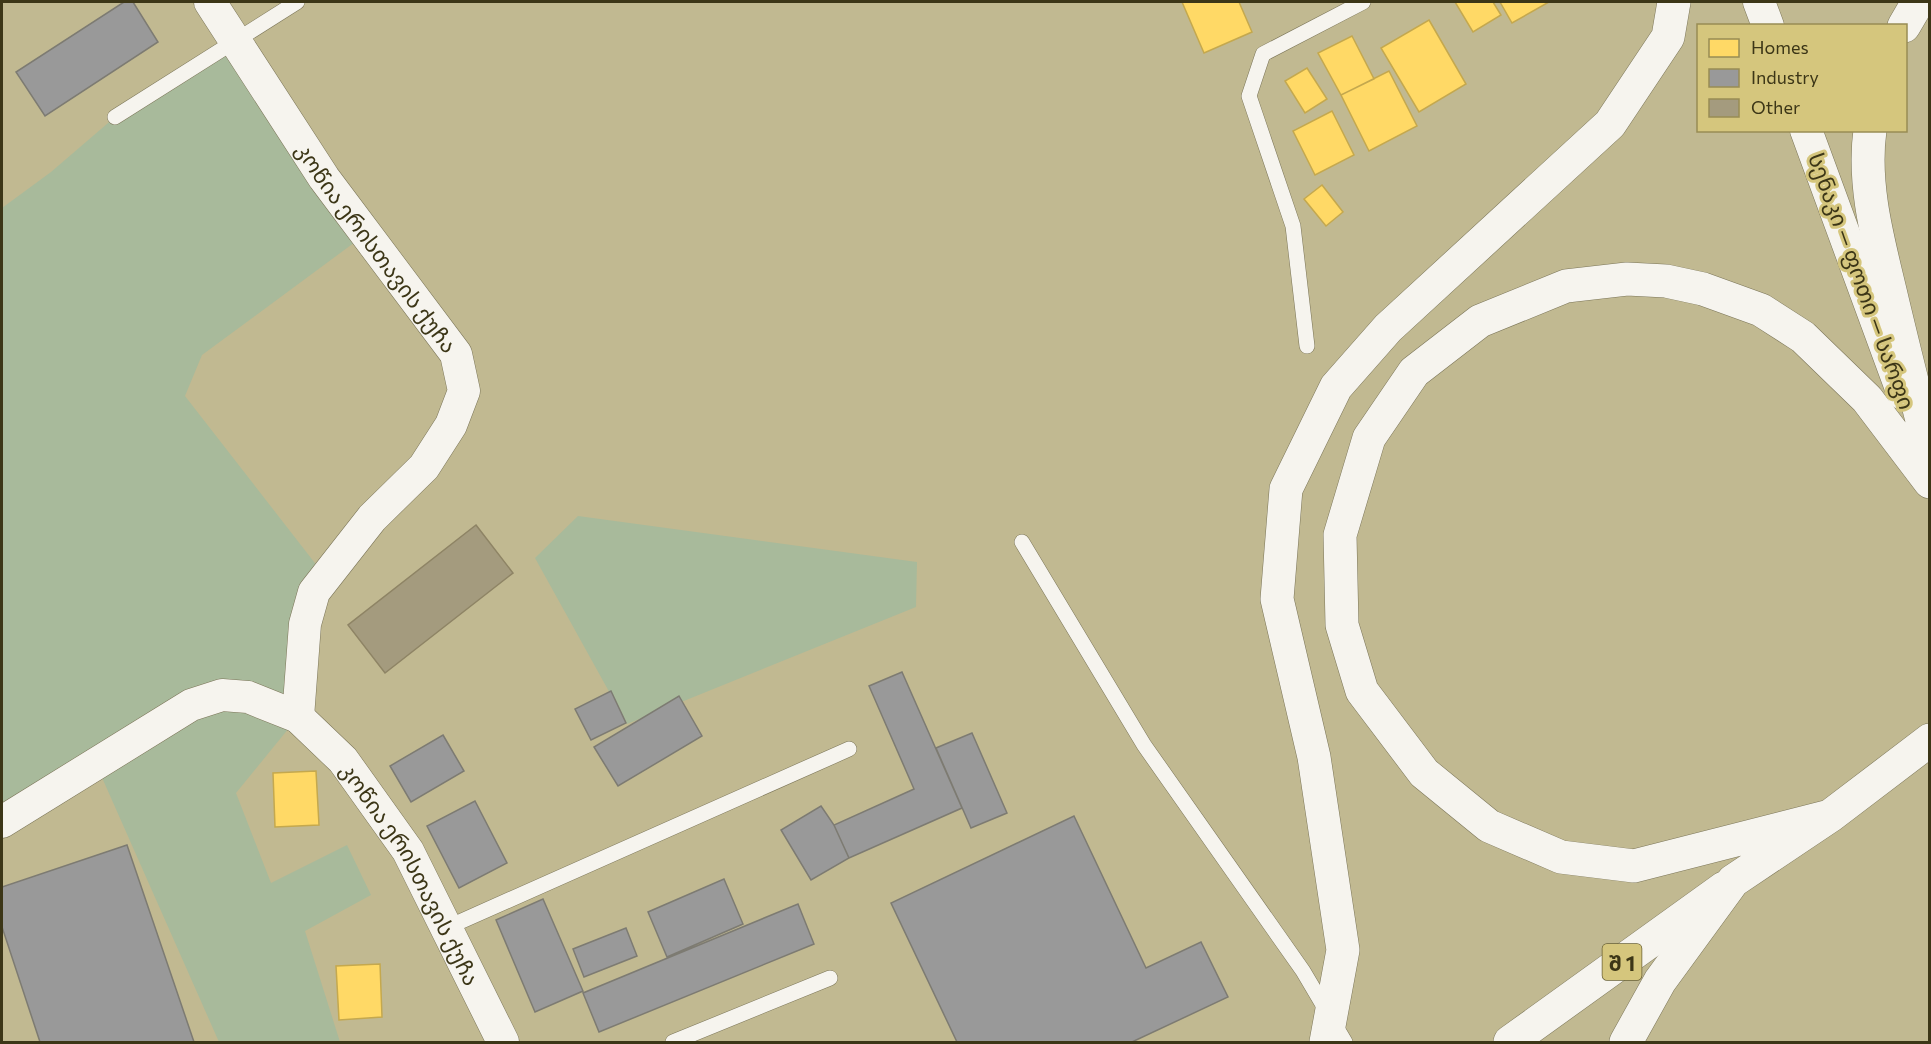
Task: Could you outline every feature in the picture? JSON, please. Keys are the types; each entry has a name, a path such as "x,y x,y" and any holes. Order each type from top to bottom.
{"main road":[{"path":"1334,1035 1343,950 1314,757 1277,599 1286,489 1336,387 1388,328 1610,124 1668,37 1674,2"},
{"path":"1905,24 1918,2"},
{"path":"1870,132 1867,151 1870,195 1879,245 1929,451"},
{"path":"1830,816 1634,866 1561,857 1489,826 1424,773 1362,691 1342,625 1340,535 1343,524 1369,438 1414,372 1480,321 1566,286 1627,279 1666,281 1703,290 1761,310 1803,337 1867,399 1929,482"},
{"name":"შ 1","path":"1510,1042 1733,881 1830,816 1929,740"},
{"path":"1626,1042 1660,981 1733,881"}],"street":[{"name":"კოწია ერისთავის ქუჩა","path":"210,2 324,178 456,354 464,391 451,425 424,467 372,518 314,592 305,624 298,717"},
{"path":"1759,2 1767,24"},
{"name":"სენაკი — ფოთი — სარფი","path":"1807,132 1929,466"},
{"name":"კოწია ერისთავის ქუჩა","path":"2,822 191,705 222,694 249,697 298,717 344,760 408,851 503,1042"}],"lane":[{"path":"115,117 235,39 297,2"},
{"path":"1307,346 1293,226 1249,96 1263,54 1363,2"},
{"path":"1022,542 1144,745 1303,972 1334,1035"},
{"path":"446,928 849,749"},
{"path":"673,1042 830,978"}],"green space":[{"path":"235,39 366,234 202,355 185,396 325,576 298,717 236,793 271,883 347,845 371,895 305,931 340,1042 219,1042 96,764 2,822 2,208 51,172 115,117"},
{"path":"578,516 917,562 916,607 627,724 535,558"}],"building: Homes":[{"path":"1182,2 1239,2 1252,32 1204,53"},
{"path":"1455,2 1493,2 1501,15 1473,32"},
{"path":"1500,2 1549,2 1512,23"},
{"path":"1429,20 1466,84 1419,112 1381,48"},
{"path":"1352,36 1374,79 1341,95 1318,53"},
{"path":"1307,68 1327,99 1305,113 1285,81"},
{"path":"1389,71 1417,126 1369,151 1341,95"},
{"path":"1332,111 1354,155 1315,175 1293,131"},
{"path":"1322,185 1343,212 1326,226 1304,199"},
{"path":"316,771 319,825 275,827 273,773"},
{"path":"380,964 382,1017 339,1020 336,966"}],"building: Industry":[{"path":"124,2 133,2 158,42 45,116 16,72"},
{"path":"902,672 962,808 849,858 834,825 914,789 869,686"},
{"path":"611,691 626,723 591,740 575,709"},
{"path":"679,696 702,736 618,786 594,747"},
{"path":"972,733 1007,813 971,828 936,748"},
{"path":"443,735 464,771 411,802 390,766"},
{"path":"475,801 507,863 459,888 427,826"},
{"path":"821,806 834,825 849,858 811,880 781,830"},
{"path":"1074,816 1146,968 1201,942 1228,997 1132,1042 957,1042 891,903"},
{"path":"127,845 194,1042 40,1042 2,927 2,887"},
{"path":"724,879 743,924 667,957 648,912"},
{"path":"543,899 583,991 535,1012 496,920"},
{"path":"798,904 814,944 599,1032 583,993"},
{"path":"626,928 637,956 584,977 573,949"}],"building: Other":[{"path":"476,525 513,573 385,673 348,625"}]}
